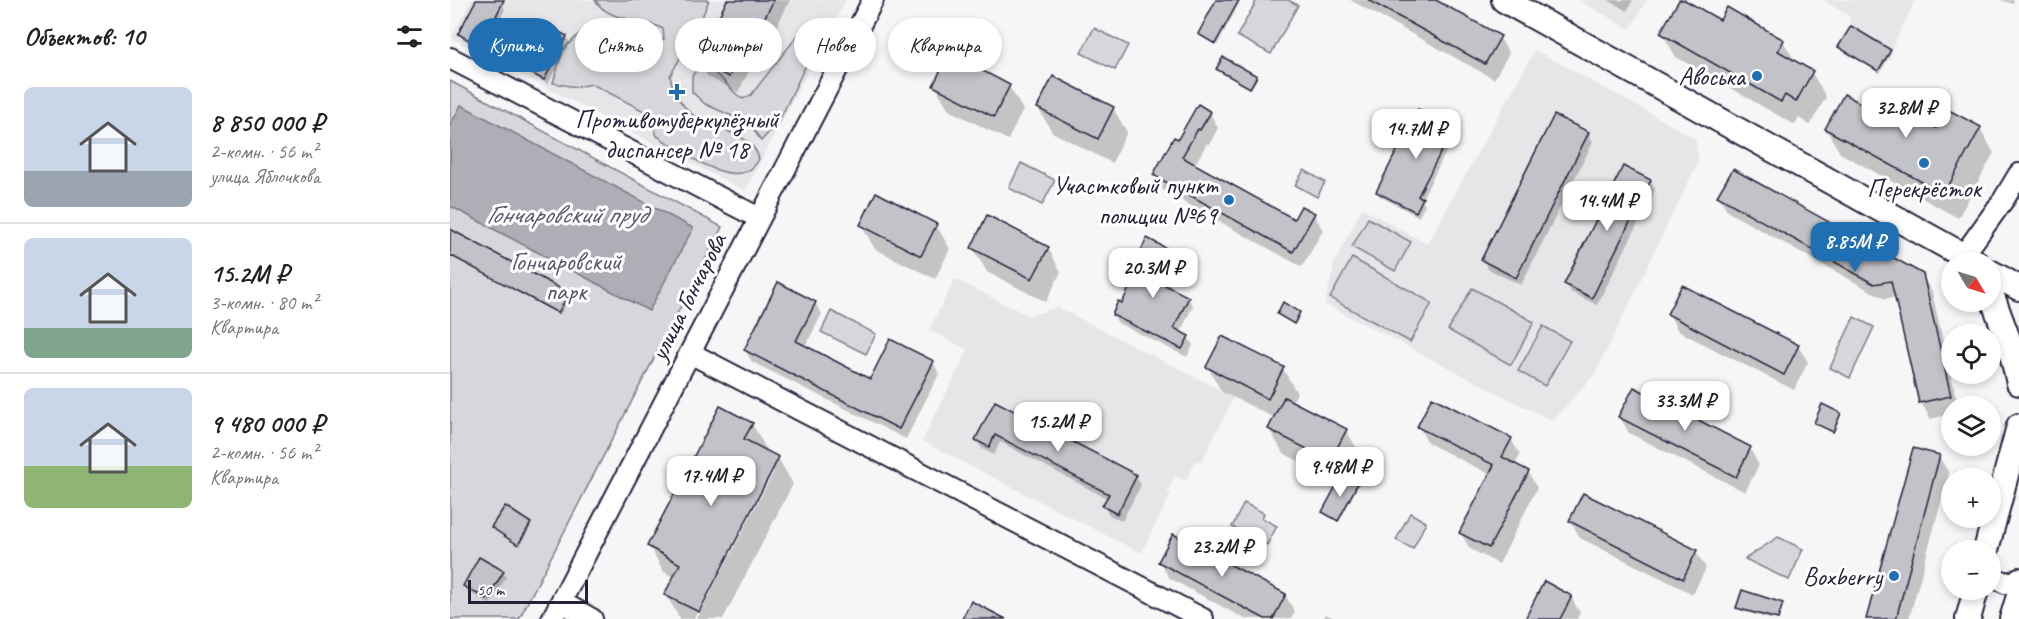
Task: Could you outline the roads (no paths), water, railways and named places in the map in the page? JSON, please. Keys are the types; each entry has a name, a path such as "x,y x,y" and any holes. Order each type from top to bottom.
{"street":[{"name":"улица Гончарова","path":"556,611 873,0"},
{"path":"1504,0 1955,252"},
{"path":"450,58 759,218"},
{"path":"1980,252 2004,199 2019,174"},
{"path":"2001,278 2019,288"},
{"path":"1998,312 2009,342 2019,383"},
{"path":"690,353 1203,619"},
{"path":"1989,540 2015,452 2019,426"},
{"path":"2001,582 2005,584 2019,578"},
{"path":"2012,619 2019,596"},
{"path":"1968,619 1973,600"},
{"path":"556,611 592,619"}],"water":[{"name":"Гончаровский пруд","path":"461,105 693,228 649,311 450,206 450,126"}],"place":[{"name":"Авоська","path":"1757,76"},
{"name":"Противотуберкулёзный диспансер № 18","path":"677,92"},
{"name":"Перекрёсток","path":"1924,163"},
{"name":"Участковый пункт полиции №69","path":"1229,200"},
{"name":"Boxberry","path":"1894,576"}],"park label":[{"name":"Гончаровский парк","path":"566,276"}]}
